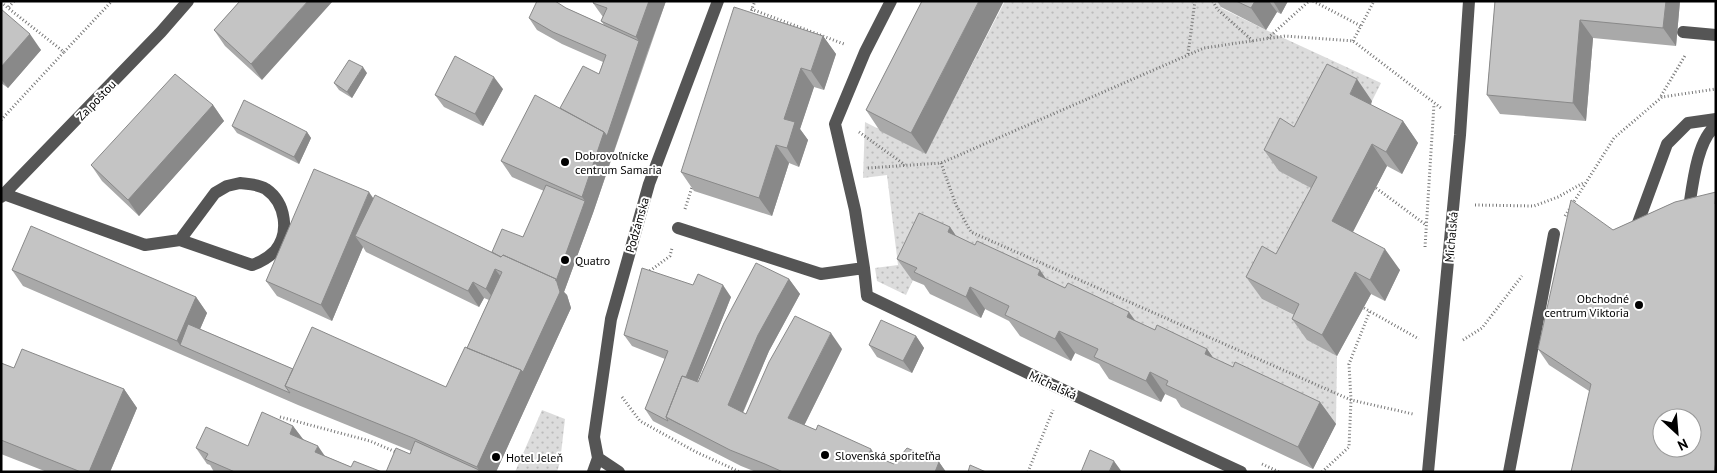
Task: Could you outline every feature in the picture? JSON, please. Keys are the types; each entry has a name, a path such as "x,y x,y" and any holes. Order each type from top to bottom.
{"street":[{"name":"Za poštou","path":"3,195 161,32 188,1"},
{"name":"Podzámska","path":"598,458 594,437 611,318 649,184 718,1"},
{"path":"678,228 821,274 864,268 855,210 835,124 865,52 891,1"},
{"name":"Michalská","path":"1428,472 1461,124 1469,1"},
{"path":"1683,32 1716,35"},
{"path":"1635,231 1667,144 1688,123 1716,119"},
{"path":"1688,214 1696,162 1710,130 1716,126"},
{"path":"3,195 144,245 180,240 252,265 265,260 276,250 282,238 285,224 282,210 276,198 266,189 253,184 240,183 227,186 215,193 180,240"},
{"path":"1509,472 1554,234"},
{"name":"Michalská","path":"864,268 867,296 1061,389 1241,472"},
{"path":"593,472 598,458 619,472"}],"path":[{"path":"8,8 14,1"},
{"path":"1,120 112,1"},
{"path":"749,16 755,1"},
{"path":"1188,54 1195,1"},
{"path":"1213,1 1217,9 1253,40"},
{"path":"1268,38 1308,1"},
{"path":"1313,1 1362,26"},
{"path":"1353,41 1374,1"},
{"path":"1,2 64,52"},
{"path":"751,9 865,52"},
{"path":"1660,99 1698,33"},
{"path":"859,169 941,163 1204,48 1286,36 1353,41 1461,124"},
{"path":"1554,234 1614,138 1662,97 1716,89"},
{"path":"859,132 905,166"},
{"path":"941,163 956,206 971,232 1351,400 1433,419"},
{"path":"1472,205 1534,206 1558,197 1587,180"},
{"path":"646,274 670,256 694,181"},
{"path":"1376,188 1426,225"},
{"path":"1461,341 1482,328 1526,271"},
{"path":"1364,308 1419,339"},
{"path":"1322,472 1349,447 1351,400 1349,364 1370,311"},
{"path":"621,396 640,421 696,452 740,472"},
{"path":"1028,472 1053,410"},
{"path":"280,416 370,441 406,456"}],"shaded area":[{"path":"1005,1 1224,1 1221,8 1381,83 1372,101 1342,86 1332,199 1262,299 1315,326 1337,356 1336,424 934,235 906,295 877,281 875,268 898,265 887,175 863,178 865,122 926,153"},
{"path":"542,410 565,419 557,472 515,472"}],"building":[{"path":"240,1 308,1 251,64 214,30"},
{"path":"537,1 555,1 566,8 639,41 607,136 604,132 560,108 583,66 599,74 606,55 553,32 529,18"},
{"path":"594,1 649,1 636,37 601,21 607,8 593,3"},
{"path":"922,1 979,1 911,133 866,110"},
{"path":"1236,1 1255,1 1251,8"},
{"path":"1495,1 1666,1 1663,28 1580,20 1573,103 1487,95"},
{"path":"734,7 823,36 811,71 801,68 784,119 795,122 787,148 776,145 759,198 681,172"},
{"path":"1,9 30,34 1,67"},
{"path":"455,56 494,77 475,114 435,95"},
{"path":"349,60 363,67 347,92 334,83"},
{"path":"1327,64 1357,79 1350,94 1403,121 1386,152 1372,144 1332,221 1385,249 1370,280 1355,272 1322,335 1292,319 1299,304 1246,277 1262,246 1276,254 1317,177 1264,150 1280,118 1294,127"},
{"path":"175,74 213,105 128,200 91,165"},
{"name":"Dobrovoľnícke centrum Samaria","path":"535,95 604,132 582,197 501,161"},
{"path":"244,100 307,132 294,157 232,126"},
{"path":"314,169 369,192 321,305 266,281"},
{"path":"546,185 585,201 556,281 556,279 503,255 501,257 492,252 502,229 523,237"},
{"name":"Obchodné centrum Viktoria","path":"1716,192 1716,462 1714,472 1571,472 1591,384 1538,349 1571,200 1613,230 1675,202"},
{"path":"375,195 501,257 503,255 556,279 560,292 523,372 467,348 502,272 495,269 486,289 473,282 468,291 355,236"},
{"path":"919,213 950,227 948,232 975,245 977,241 1040,270 1038,275 1065,288 1068,283 1129,312 1127,317 1155,330 1157,325 1207,349 1205,354 1233,367 1235,362 1320,402 1298,447 1166,385 1168,381 1150,372 1146,381 1094,357 1098,349 1059,331 1055,339 1005,315 1009,306 970,287 966,297 914,272 917,268 897,259"},
{"path":"31,226 196,297 177,341 12,270"},
{"path":"756,263 789,279 758,335 728,405 746,414 769,362 795,316 831,333 788,418 816,430 818,425 871,449 869,454 894,464 907,448 939,462 935,472 783,472 730,450 666,417 682,376 698,382 724,323"},
{"path":"642,268 693,285 698,274 723,285 686,377 682,376 666,417 668,421 645,409 668,351 624,335"},
{"path":"881,320 916,336 903,361 869,345"},
{"path":"188,324 293,369 285,386 290,393 180,345"},
{"path":"312,327 446,387 465,347 521,370 477,467 413,438 285,386"},
{"path":"22,349 124,389 89,472 81,472 1,440 1,363 14,368"},
{"path":"262,412 293,426 290,434 318,446 315,452 351,467 354,461 382,472 235,472 205,459 208,454 196,448 206,427 248,446"},
{"path":"415,441 479,470 478,472 386,472 396,448 410,454"},
{"path":"1090,450 1114,461 1109,472 1081,472"},
{"path":"970,465 986,472 968,472"}],"place":[{"name":"Dobrovoľnícke centrum Samaria","path":"565,162"},
{"name":"Quatro","path":"565,260"},
{"name":"Obchodné centrum Viktoria","path":"1639,305"},
{"name":"Slovenská sporiteľňa","path":"825,455"},
{"name":"Hotel Jeleň","path":"496,457"}]}
